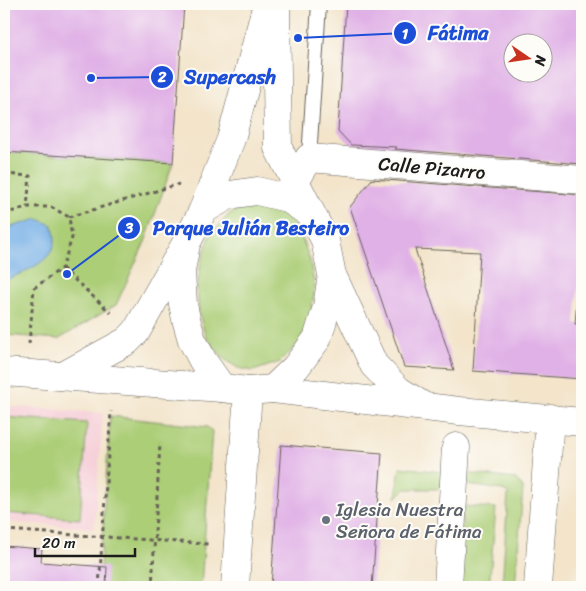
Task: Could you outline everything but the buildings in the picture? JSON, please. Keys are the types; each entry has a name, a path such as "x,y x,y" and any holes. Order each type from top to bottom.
{"street":[{"path":"63,376 127,341 136,332 186,244 203,210 231,139 267,4"},
{"path":"276,4 278,148 325,240 332,275 374,365 398,390 424,407"},
{"path":"295,182 308,158"},
{"name":"Calle Pizarro","path":"308,158 582,180"},
{"path":"203,210 229,195 257,190 287,198 311,214"},
{"path":"186,244 182,271 183,304 186,320 192,340 222,388"},
{"path":"235,587 261,390 296,367 317,339 327,308 332,275"},
{"path":"4,372 261,390 582,422"},
{"path":"538,587 550,418"},
{"path":"448,587 456,447"}],"lane":[{"path":"308,158 319,4"}],"path":[{"path":"4,174 30,176 27,207"},
{"path":"4,214 27,207 51,207 70,217 182,183"},
{"path":"28,348 34,288 62,268 72,238 70,217"},
{"path":"62,268 112,314"},
{"path":"99,587 111,408"},
{"path":"152,587 160,443"},
{"path":"4,530 216,544"}],"shaded area":[{"path":"4,406 103,413 94,528 4,522"}],"green space":[{"path":"4,152 173,163 145,242 116,305 59,339 4,335"},
{"path":"258,204 283,212 300,233 310,260 315,289 310,317 300,342 280,362 253,371 238,368 224,359 206,337 199,314 197,289 201,262 210,236 230,213"},
{"path":"110,416 207,427 212,431 201,587 99,587"},
{"path":"4,417 87,423 80,519 4,513"},
{"path":"400,467 443,472 442,484 439,489 405,489 396,498"},
{"path":"465,473 516,479 523,488 515,587 502,587 508,493 503,490 468,485 464,478"},
{"path":"463,506 496,508 489,587 457,585"}],"water":[{"path":"38,219 52,225 55,237 54,247 42,262 4,281 4,229"}],"place":[{"name":"Fátima","path":"298,38"},
{"name":"Supercash","path":"91,78"},
{"name":"Parque Julián Besteiro","path":"67,274"},
{"name":"Iglesia Nuestra Señora de Fátima","path":"326,520"}]}
